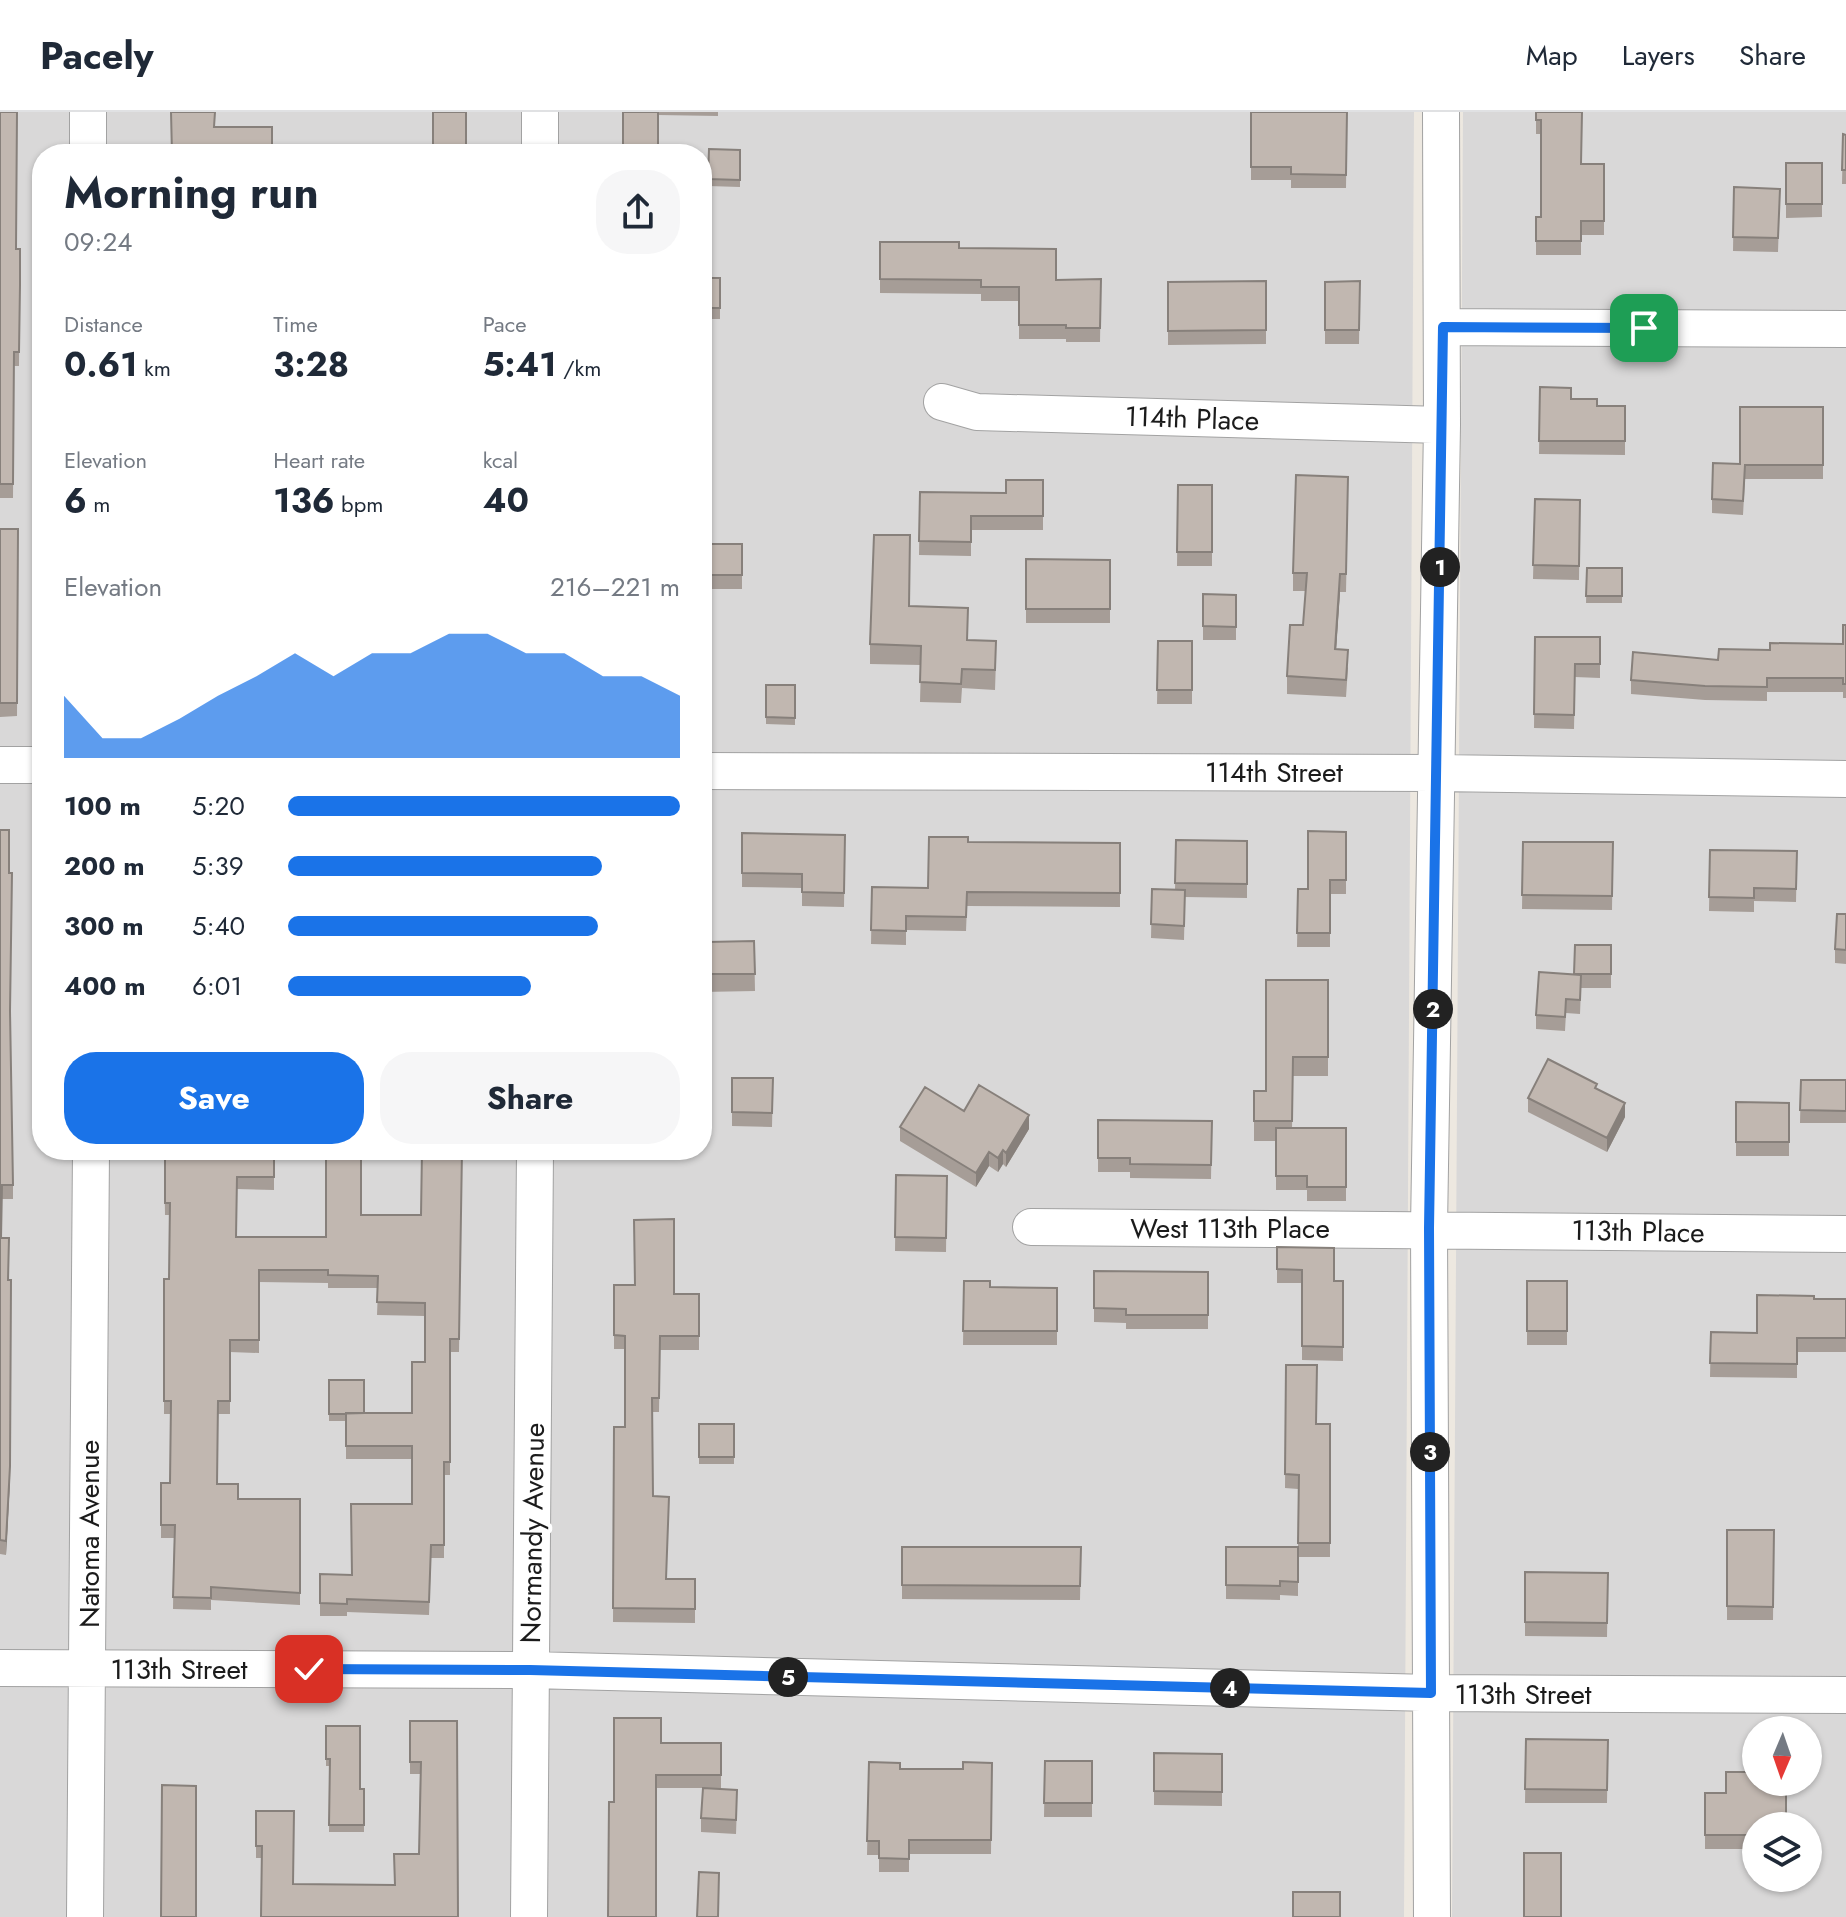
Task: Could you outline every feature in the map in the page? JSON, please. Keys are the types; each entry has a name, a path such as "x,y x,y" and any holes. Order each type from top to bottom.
{"street":[{"path":"88,112 88,144"},
{"path":"540,112 540,144"},
{"path":"1432,1917 1429,1228 1442,425 1441,112"},
{"path":"1443,327 1846,329"},
{"name":"114th Place","path":"942,402 977,412 1442,425"},
{"path":"0,765 32,765"},
{"name":"114th Street","path":"712,771 1437,773 1846,779"},
{"name":"Natoma Avenue","path":"85,1917 91,1160"},
{"name":"Normandy Avenue","path":"529,1917 535,1160"},
{"name":"West 113th Place","path":"1031,1227 1429,1228"},
{"name":"113th Place","path":"1429,1228 1846,1234"},
{"name":"113th Street","path":"0,1668 530,1670 1431,1693 1846,1695"}],"shaded area":[{"path":"0,112 1414,112 1404,1917 0,1917"},
{"path":"1463,112 1846,112 1846,1917 1452,1917"}],"building":[{"path":"0,112 17,112 16,249 20,249 20,285 19,352 14,352 13,484 0,484"},
{"path":"171,112 215,112 214,127 272,127 272,144 172,144"},
{"path":"433,112 466,112 466,144 433,144"},
{"path":"623,112 658,112 658,144 623,144"},
{"path":"1251,112 1347,112 1346,175 1291,174 1291,167 1251,167"},
{"path":"1536,112 1582,112 1581,164 1604,164 1604,221 1581,221 1581,241 1536,241 1536,217 1541,217 1541,120 1536,120"},
{"path":"1843,134 1846,135 1846,170 1842,170"},
{"path":"712,149 740,150 740,180 712,179"},
{"path":"1786,163 1822,163 1822,204 1786,204"},
{"path":"1734,187 1780,189 1778,238 1733,237"},
{"path":"880,242 959,242 959,248 1056,249 1056,280 1101,279 1100,328 1019,325 1019,287 981,287 981,280 880,279"},
{"path":"712,278 720,278 720,308 712,308"},
{"path":"1266,281 1266,330 1168,331 1168,282"},
{"path":"1360,281 1359,330 1325,330 1325,282"},
{"path":"1540,387 1571,388 1571,399 1597,399 1597,406 1625,406 1625,441 1539,441"},
{"path":"1740,407 1823,407 1823,465 1745,465 1743,501 1712,499 1713,463 1740,464"},
{"path":"1296,475 1348,477 1346,574 1340,574 1335,649 1348,650 1346,680 1287,676 1290,625 1303,625 1307,573 1293,573"},
{"path":"1006,480 1043,480 1043,516 971,516 971,542 919,541 920,492 1006,493"},
{"path":"1178,485 1212,485 1212,552 1177,552"},
{"path":"1535,499 1580,500 1579,566 1533,565"},
{"path":"0,529 18,529 17,703 0,703"},
{"path":"874,535 910,535 909,606 968,608 967,640 996,641 995,670 962,669 961,684 920,682 921,646 870,644"},
{"path":"712,544 742,544 742,575 712,575"},
{"path":"1026,559 1110,560 1110,609 1026,609"},
{"path":"1587,568 1622,568 1622,596 1586,596"},
{"path":"1203,594 1236,595 1236,627 1203,626"},
{"path":"1843,625 1846,625 1846,684 1843,684 1843,678 1767,678 1767,687 1631,680 1633,652 1718,660 1719,649 1770,650 1770,643 1843,644"},
{"path":"1535,637 1600,637 1600,664 1575,664 1574,715 1534,714"},
{"path":"1158,641 1192,641 1192,690 1157,690"},
{"path":"766,685 795,685 795,718 766,717"},
{"path":"0,830 9,830 9,873 12,873 10,1011 13,1185 2,1185 1,1238 9,1238 8,1280 11,1280 10,1466 6,1541 0,1540"},
{"path":"1308,831 1346,832 1346,880 1330,880 1330,933 1297,933 1298,889 1308,889"},
{"path":"742,833 845,835 844,893 802,892 802,874 742,873"},
{"path":"929,837 968,837 968,842 1120,843 1120,893 967,892 966,917 906,916 906,931 871,930 872,887 928,888"},
{"path":"1176,840 1247,841 1247,884 1175,883"},
{"path":"1523,842 1613,842 1612,896 1522,895"},
{"path":"1710,850 1797,851 1796,889 1754,888 1754,898 1709,897"},
{"path":"1152,889 1185,890 1184,926 1151,924"},
{"path":"1837,914 1846,914 1846,950 1835,949"},
{"path":"754,941 755,974 712,974 712,942"},
{"path":"1575,945 1611,945 1611,974 1574,974"},
{"path":"1539,972 1581,975 1580,1000 1566,999 1565,1017 1536,1015"},
{"path":"1266,980 1328,980 1328,1057 1293,1057 1292,1121 1254,1121 1254,1091 1266,1091"},
{"path":"1548,1059 1597,1084 1595,1088 1625,1103 1607,1138 1528,1098"},
{"path":"732,1078 773,1078 772,1113 732,1112"},
{"path":"1801,1080 1846,1080 1846,1111 1800,1110"},
{"path":"979,1085 1029,1115 1006,1153 1003,1150 998,1158 989,1152 976,1173 900,1127 925,1087 964,1111"},
{"path":"1736,1102 1789,1103 1789,1142 1736,1142"},
{"path":"1098,1120 1212,1121 1211,1165 1130,1164 1130,1158 1098,1158"},
{"path":"1276,1128 1346,1128 1346,1187 1307,1187 1307,1176 1276,1176"},
{"path":"165,1160 274,1160 274,1177 237,1177 236,1237 326,1237 326,1160 361,1160 361,1215 421,1215 422,1160 462,1160 459,1339 450,1339 450,1462 444,1462 444,1545 431,1545 429,1602 347,1599 347,1604 320,1603 320,1574 352,1575 351,1504 412,1504 412,1446 346,1446 346,1413 412,1413 412,1362 425,1362 425,1303 377,1302 378,1276 328,1275 328,1270 259,1270 259,1340 230,1340 230,1401 218,1401 217,1484 238,1484 238,1499 300,1499 300,1593 211,1587 211,1598 173,1597 175,1525 161,1525 161,1483 170,1483 171,1401 164,1401 164,1279 169,1279 170,1203 165,1203"},
{"path":"896,1175 947,1176 946,1238 895,1237"},
{"path":"674,1219 674,1294 699,1294 699,1336 660,1336 659,1398 652,1398 653,1496 669,1497 666,1579 695,1579 695,1609 613,1608 614,1427 625,1427 625,1336 614,1335 614,1285 635,1285 634,1220"},
{"path":"1277,1247 1334,1248 1334,1281 1343,1281 1343,1347 1302,1346 1302,1270 1277,1269"},
{"path":"1094,1271 1208,1272 1208,1315 1126,1315 1126,1309 1094,1308"},
{"path":"964,1281 990,1281 990,1287 1057,1288 1057,1331 963,1331"},
{"path":"1527,1281 1567,1281 1567,1331 1527,1331"},
{"path":"1757,1295 1846,1299 1846,1338 1797,1338 1797,1364 1710,1363 1711,1332 1757,1333"},
{"path":"1286,1365 1317,1365 1316,1424 1330,1424 1330,1543 1298,1543 1299,1475 1285,1474"},
{"path":"329,1380 364,1380 364,1413 329,1414"},
{"path":"699,1424 734,1424 734,1457 699,1457"},
{"path":"1727,1530 1774,1530 1773,1607 1727,1606"},
{"path":"902,1547 1081,1547 1080,1586 902,1585"},
{"path":"1226,1547 1298,1547 1298,1582 1280,1581 1280,1586 1226,1585"},
{"path":"1525,1572 1608,1573 1607,1623 1525,1622"},
{"path":"614,1718 661,1718 661,1743 721,1743 721,1775 656,1775 656,1917 608,1917 609,1802 614,1802"},
{"path":"410,1721 457,1721 458,1917 261,1917 262,1846 256,1846 256,1811 294,1811 293,1884 395,1885 394,1854 419,1854 421,1762 410,1762"},
{"path":"326,1726 360,1726 360,1789 364,1789 364,1825 329,1825 330,1759 326,1759"},
{"path":"1526,1739 1608,1740 1607,1790 1525,1789"},
{"path":"1154,1753 1222,1754 1222,1792 1154,1791"},
{"path":"1045,1761 1092,1761 1092,1803 1044,1803"},
{"path":"869,1762 900,1763 900,1769 963,1769 963,1762 992,1763 991,1840 909,1840 909,1859 879,1858 879,1841 867,1841"},
{"path":"1726,1772 1742,1772 1742,1796 1786,1796 1786,1812 1742,1812 1742,1835 1705,1835 1705,1793 1726,1793"},
{"path":"162,1785 196,1786 196,1917 161,1917"},
{"path":"703,1788 737,1790 736,1820 701,1818"},
{"path":"1524,1853 1561,1853 1561,1917 1524,1917"},
{"path":"699,1872 719,1873 718,1917 697,1917"},
{"path":"1293,1892 1340,1892 1340,1917 1293,1917"}],"route":[{"path":"309,1669 530,1670 1431,1693 1429,1228 1443,327 1644,328"}]}
